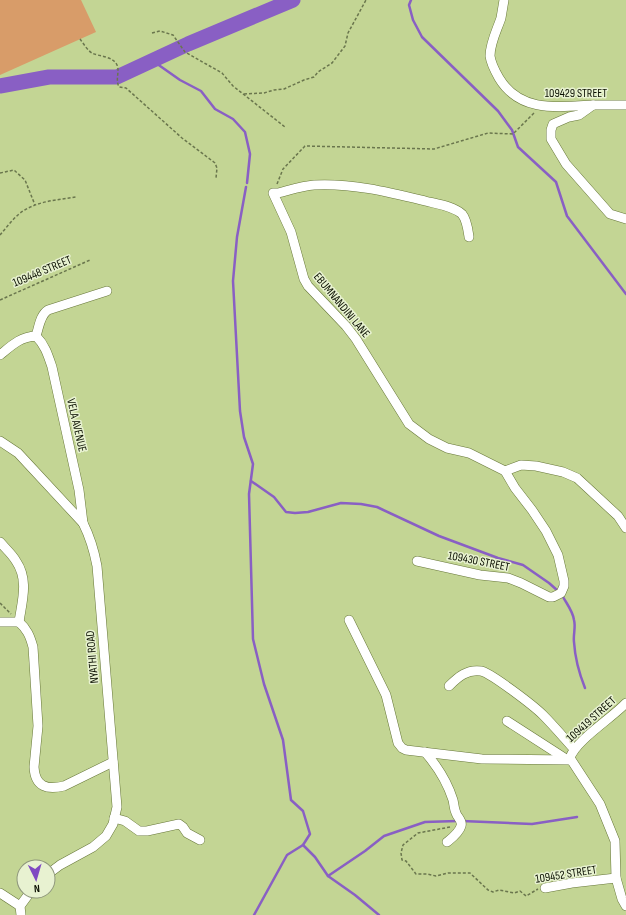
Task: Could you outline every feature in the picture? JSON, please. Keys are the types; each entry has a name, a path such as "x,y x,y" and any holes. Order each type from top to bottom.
{"street":[{"name":"109429 STREET","path":"504,0 501,16 490,51 491,63 502,82 509,90 522,100 540,106 568,107 626,105"},
{"path":"593,106 579,115 569,117 553,124 551,138 566,164 597,201 610,214 626,219"},
{"path":"273,193 312,186 346,185 390,192 453,208 463,215 469,237"},
{"name":"EBUMNANDINI LANE","path":"273,193 291,232 304,279 308,286 346,326 356,339 409,424 429,439 447,448 469,453 505,471"},
{"path":"0,354 17,341 36,336 44,312 107,291"},
{"name":"VELA AVENUE","path":"36,336 42,342 52,367 79,490 83,523"},
{"name":"NYATHI ROAD","path":"0,441 18,453 83,523 94,549 97,566 117,807 111,830 106,836 93,847 56,868"},
{"path":"505,471 521,465 536,466 563,472 577,478 618,516 626,528"},
{"name":"109430 STREET","path":"417,561 480,575 508,578 549,597 561,594 564,581 558,555 546,531 515,488 505,471"},
{"path":"0,542 16,561 22,571 24,579 24,593 19,622"},
{"path":"349,620 386,695 398,743 402,748 406,750 482,759 568,760"},
{"path":"0,622 19,622 30,636 33,647 38,726 34,774 38,782 46,787 57,788 113,762"},
{"path":"449,686 465,673 482,671 489,674 542,714 574,749"},
{"name":"109419 STREET","path":"626,703 606,722 583,740 574,749 568,760 600,804 608,823 615,841 616,878 622,899 626,906"},
{"path":"507,721 568,760"},
{"path":"425,752 438,767 444,778 456,814 461,821 462,826 447,842"},
{"path":"114,818 125,821 142,831 179,824 188,834 200,840"},
{"name":"109452 STREET","path":"545,888 572,882 616,878"},
{"path":"0,893 21,911 27,899"}],"path":[{"path":"244,94 264,93 284,89 304,80 314,78 318,72 332,64 345,46 348,33 366,0"},
{"path":"152,33 160,31 173,35 185,52 222,73 233,86 285,126"},
{"path":"80,39 92,53 105,56 117,64 117,83 119,87 126,88 130,94 182,138 215,163 217,168 216,178"},
{"path":"273,193 283,169 305,146 434,149 488,133 513,134 540,106"},
{"path":"0,173 14,170 25,180 35,205"},
{"path":"0,235 20,214 35,205 54,200 76,197"},
{"name":"109448 STREET","path":"0,300 90,260"},
{"path":"0,603 19,622"},
{"name":"109452 STREET","path":"461,821 451,827 418,833 403,845 401,853 402,860 406,861 416,874 436,876 448,873 470,873 488,890 493,892 499,890 514,893 520,892 526,896 536,889 545,888"}],"shaded area":[{"path":"0,0 81,0 96,32 0,75"}],"waterway":[{"path":"0,86 49,77 117,77 188,44 293,0"},
{"path":"411,0 409,5 413,20 422,37 498,111 512,130 518,147 556,182 567,216 626,294"},
{"path":"153,61 180,80 201,91 215,109 233,119 245,132 250,154 247,183"},
{"path":"246,187 237,237 233,281 240,411 244,437 253,464 249,494 253,639 264,684 283,740 291,800 303,811 310,834 303,845 287,855 254,915"},
{"path":"251,481 274,497 286,512 308,512 341,503 361,504 377,507 439,536 498,558 523,565 558,591"},
{"path":"562,595 571,610 575,625 575,654 585,688"},
{"path":"462,821 532,824 577,817"},
{"path":"328,876 384,836 425,822 457,821"},
{"path":"303,845 315,857 328,876 355,895 379,915"}]}
